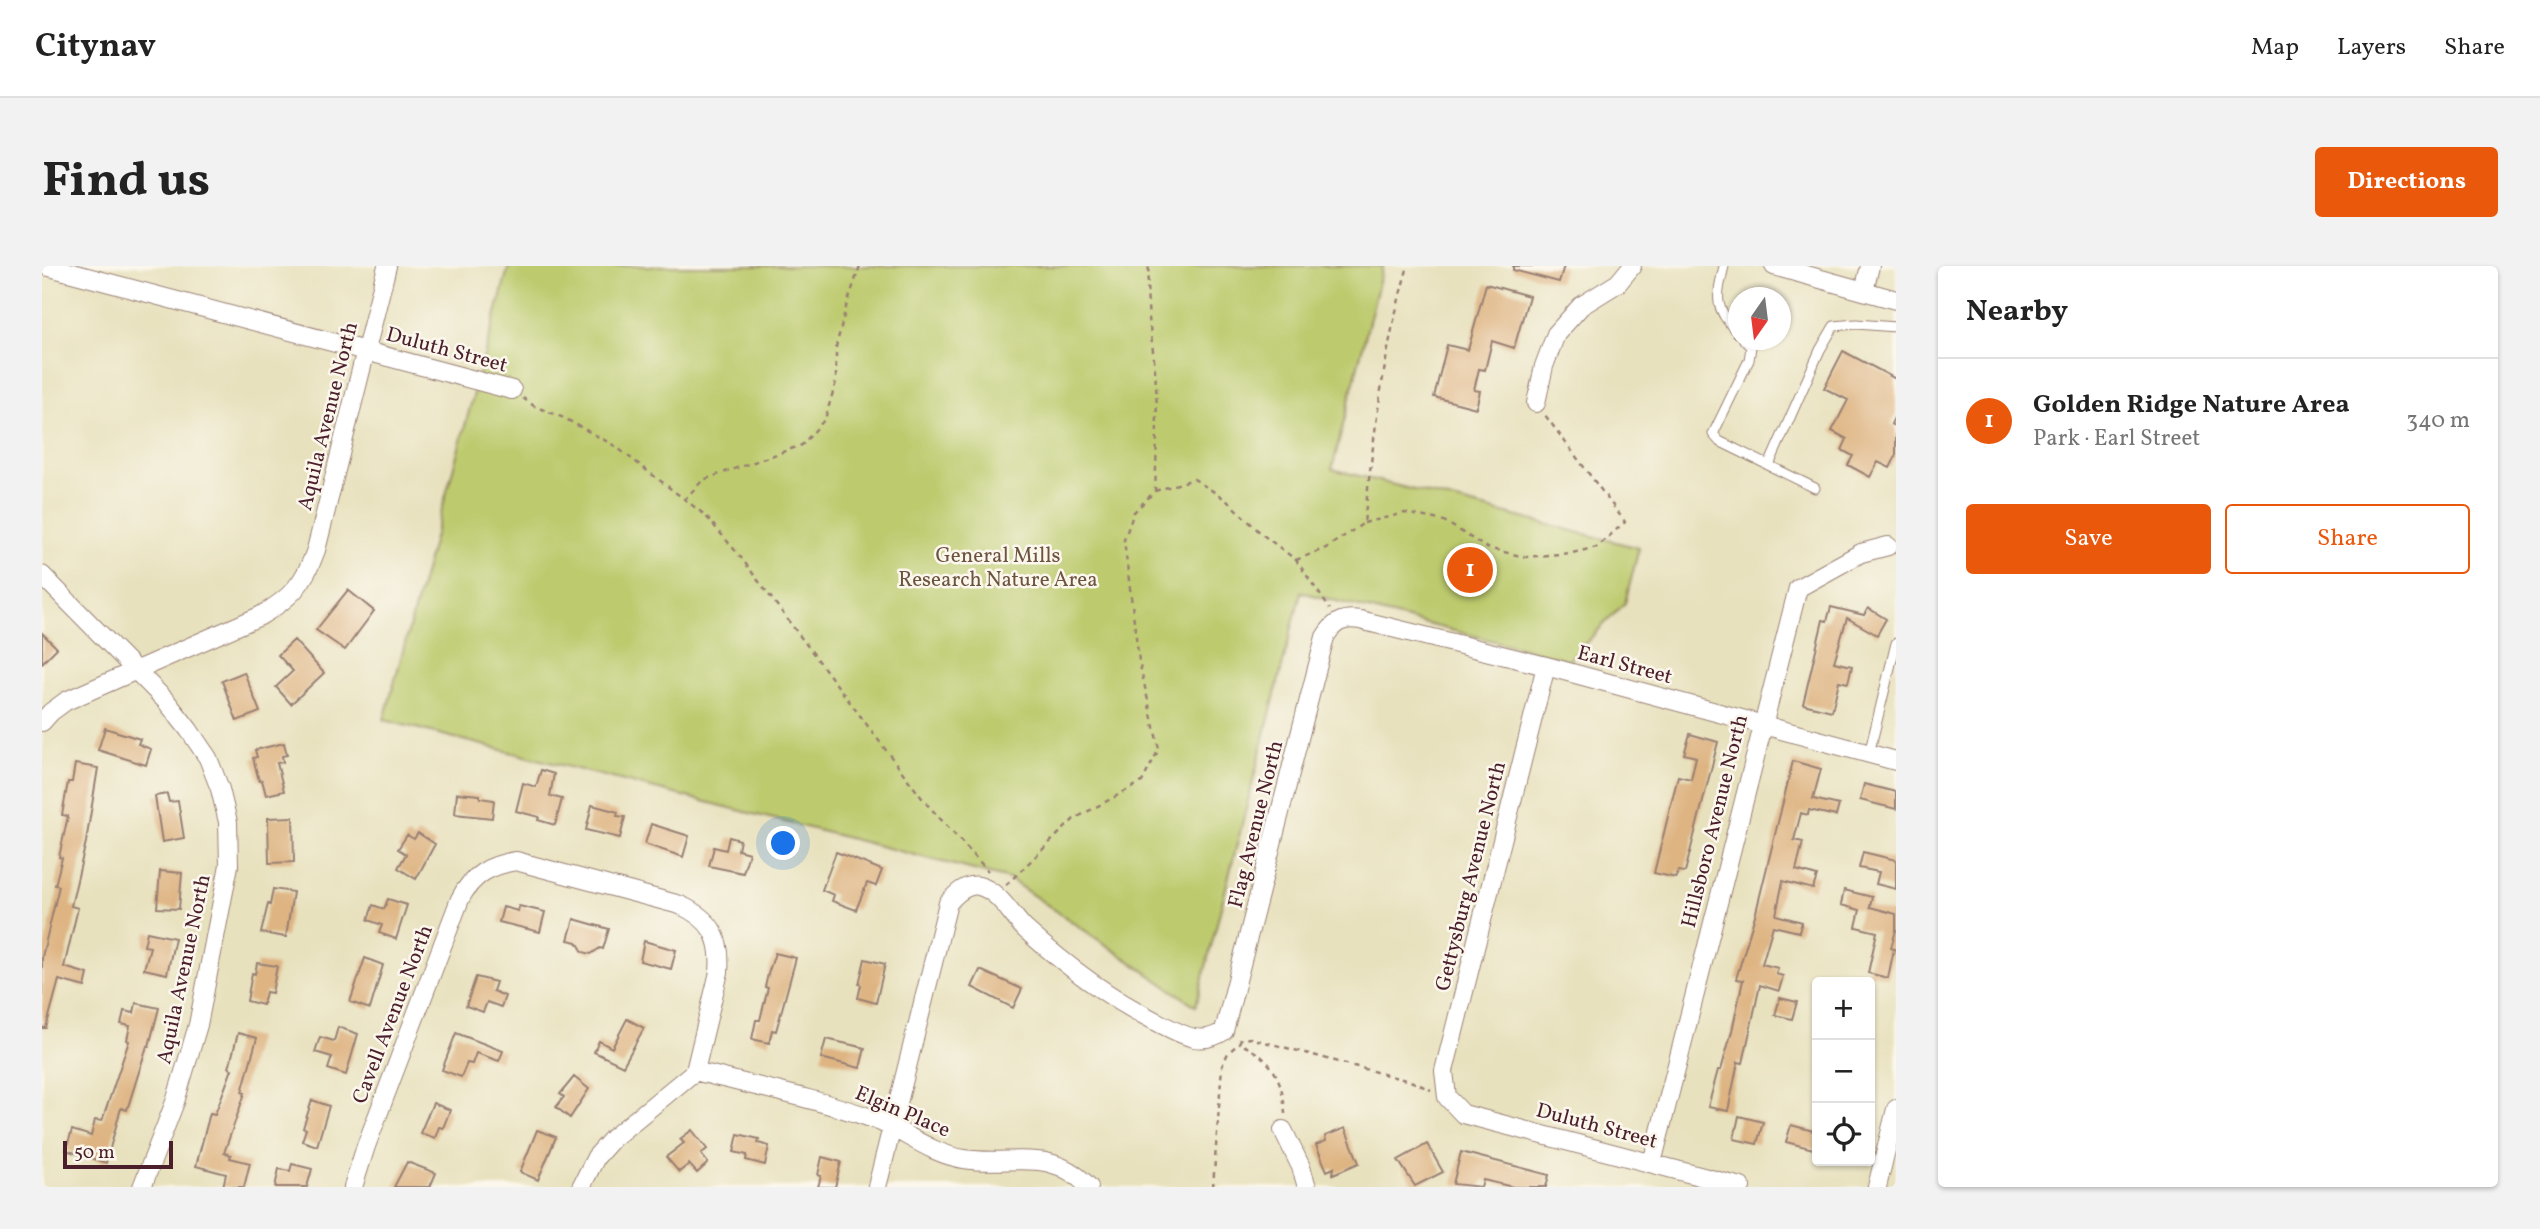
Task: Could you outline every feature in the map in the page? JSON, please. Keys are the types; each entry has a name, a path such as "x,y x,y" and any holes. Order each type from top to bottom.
{"street":[{"name":"Duluth Street","path":"46,266 512,390"},
{"name":"Aquila Avenue North","path":"142,1187 175,1102 198,1025 229,865 228,822 220,789 208,758 167,702 136,670 260,616 279,605 295,590 308,572 316,550 387,266"},
{"path":"1536,403 1544,366 1556,334 1581,306 1618,283 1632,266"},
{"path":"1774,266 1896,300"},
{"path":"1864,291 1870,266"},
{"name":"Hillsboro Avenue North","path":"1652,1163 1798,588 1861,553 1892,549"},
{"path":"42,575 136,670 66,701 42,722"},
{"name":"Flag Avenue North","path":"995,895 1024,928 1089,982 1130,1008 1196,1039 1213,1038 1224,1031 1325,636 1340,620"},
{"name":"Earl Street","path":"1340,620 1360,620 1546,666 1896,761"},
{"name":"Gettysburg Avenue North","path":"1447,1097 1444,1071 1546,666"},
{"name":"Cavell Avenue North","path":"353,1187 460,899 467,886 490,868 516,861 529,863 680,905 697,913 713,932 720,957 719,972 695,1071"},
{"path":"877,1187 948,903 957,892 968,887 978,886 995,895"},
{"path":"581,1187 596,1157 614,1138 695,1071"},
{"name":"Elgin Place","path":"695,1071 856,1113 960,1159 989,1162 1034,1158 1050,1161 1066,1168 1088,1187"},
{"name":"Duluth Street","path":"1447,1097 1463,1114 1741,1187"},
{"path":"1877,1187 1896,1109"},
{"path":"1283,1130 1301,1167 1307,1187"}],"lane":[{"path":"1724,266 1718,296 1722,315 1728,322"},
{"path":"1769,465 1820,350 1834,326 1856,324 1896,327"},
{"path":"1751,350 1749,360 1713,433 1719,441 1815,488"},
{"path":"1869,754 1896,643"}],"path":[{"path":"684,500 703,480 802,445 825,419 836,382 836,347 860,266"},
{"path":"1149,266 1146,285 1155,369 1158,434 1155,491"},
{"path":"1364,523 1377,408 1397,303 1408,266"},
{"path":"512,390 534,407 564,418 615,446 705,515 739,555 925,802 995,877"},
{"path":"1296,560 1326,548 1364,523 1405,513 1444,521 1487,548 1525,557 1572,553 1597,547 1625,522 1536,403"},
{"path":"995,895 1074,819 1142,782 1159,749 1139,661 1125,540 1133,512 1155,491 1194,479 1225,499 1263,535 1296,560 1340,620"},
{"path":"1213,1187 1222,1066 1227,1053 1241,1039 1250,1038 1413,1082 1447,1097"},
{"path":"1238,1043 1250,1048 1271,1064 1281,1084 1286,1112 1283,1130"}],"green space":[{"name":"General Mills Research Nature Area","path":"509,266 1383,266 1332,469 1639,548 1625,603 1569,660 1301,592 1196,1006 1009,879 384,720"}],"building":[{"path":"1513,266 1564,266 1559,282 1513,270"},
{"path":"1486,284 1529,296 1514,348 1492,341 1485,370 1479,369 1474,390 1480,391 1476,408 1434,397 1447,345 1468,350"},
{"path":"1843,351 1896,379 1896,414 1891,424 1896,427 1896,456 1890,468 1878,462 1870,477 1848,465 1853,456 1842,450 1847,439 1832,431 1848,400 1824,388"},
{"path":"348,590 374,611 345,650 316,630"},
{"path":"1831,607 1864,615 1868,608 1886,619 1877,635 1847,618 1834,662 1852,666 1848,683 1839,681 1832,711 1803,704 1823,620 1827,621"},
{"path":"42,633 57,648 42,663"},
{"path":"294,640 324,673 291,704 276,687 293,671 278,655"},
{"path":"244,672 260,712 237,721 222,681"},
{"path":"105,728 140,739 138,744 151,749 146,765 98,750"},
{"path":"1690,734 1718,742 1685,872 1678,871 1676,878 1654,873 1678,776 1691,779 1696,757 1684,754"},
{"path":"284,743 287,755 282,756 283,762 277,763 284,791 266,795 253,758 257,757 255,750"},
{"path":"1793,761 1821,769 1813,799 1839,805 1836,816 1809,810 1808,815 1801,813 1794,840 1803,842 1796,870 1817,876 1813,889 1783,881 1776,915 1802,922 1799,932 1773,926 1762,964 1778,968 1776,974 1783,976 1779,991 1760,985 1743,1063 1738,1062 1728,1111 1708,1107 1732,1031 1743,980 1736,979 1756,912"},
{"path":"75,764 98,768 86,842 71,906 78,908 64,967 88,974 85,987 59,980 46,1028 42,1028 42,957 59,886 55,885 68,816 62,815 68,782 72,782"},
{"path":"541,770 554,774 550,796 562,799 555,825 538,820 539,817 516,811 523,783 536,787"},
{"path":"1864,784 1896,792 1896,809 1860,800"},
{"path":"457,793 480,795 480,798 494,800 492,818 455,814"},
{"path":"167,794 169,802 178,801 184,838 162,842 155,796"},
{"path":"592,805 618,812 617,816 625,817 620,838 586,830"},
{"path":"293,817 294,862 269,863 268,818"},
{"path":"651,824 689,836 683,857 645,844"},
{"path":"418,833 435,844 416,879 398,868 406,854 398,849 407,835 414,839"},
{"path":"729,837 740,840 738,850 749,853 743,873 709,866 714,847 726,850"},
{"path":"836,852 882,870 876,886 867,883 856,910 832,901 834,895 822,890"},
{"path":"1863,852 1896,860 1896,889 1876,884 1879,872 1859,868"},
{"path":"160,871 182,873 179,909 157,908"},
{"path":"273,889 293,892 286,937 261,933"},
{"path":"1844,890 1872,897 1870,907 1896,914 1896,930 1891,948 1894,949 1888,978 1868,973 1877,932 1856,927 1860,910 1841,905"},
{"path":"388,899 407,905 396,939 379,933 382,925 368,920 373,905 384,909"},
{"path":"519,906 545,912 540,932 499,922 503,907 518,911"},
{"path":"574,919 609,929 603,949 591,954 583,952 577,942 568,940"},
{"path":"147,932 175,938 167,974 144,969 150,947 144,946"},
{"path":"644,941 676,950 671,969 640,961"},
{"path":"775,953 796,958 776,1031 772,1030 769,1043 752,1039 756,1020 760,1020 768,988 765,987"},
{"path":"365,958 383,965 370,1009 350,1002"},
{"path":"865,959 885,964 876,1003 858,998"},
{"path":"257,963 277,966 272,993 266,992 263,1005 247,1001 252,973 255,974"},
{"path":"980,970 1022,989 1013,1008 972,987"},
{"path":"476,977 496,982 493,991 505,996 501,1007 487,1002 483,1012 466,1006"},
{"path":"1780,998 1797,1002 1792,1019 1775,1015"},
{"path":"136,1003 159,1008 127,1110 121,1108 106,1163 66,1150 72,1130 91,1136 95,1120 102,1121 129,1041 130,1026 121,1024 124,1011 134,1013"},
{"path":"627,1019 644,1028 623,1066 594,1052 599,1041 612,1048"},
{"path":"338,1027 358,1034 346,1075 328,1069 332,1057 315,1052 320,1037 334,1041"},
{"path":"238,1033 257,1038 242,1092 245,1093 224,1153 231,1155 230,1158 250,1163 244,1187 223,1187 226,1174 196,1166 210,1113 215,1114 232,1069 229,1068"},
{"path":"456,1033 503,1051 499,1061 476,1053 472,1064 467,1063 461,1077 442,1070"},
{"path":"826,1039 865,1048 860,1068 821,1058"},
{"path":"574,1077 589,1089 570,1118 556,1107 564,1097 560,1094"},
{"path":"312,1100 329,1106 317,1146 302,1141 306,1129 303,1128"},
{"path":"433,1103 450,1110 443,1128 439,1127 435,1138 420,1133"},
{"path":"1739,1116 1763,1122 1757,1144 1734,1139"},
{"path":"1791,1125 1812,1131 1812,1149 1786,1142"},
{"path":"1345,1128 1359,1163 1333,1174 1334,1168 1327,1171 1316,1145 1326,1141 1325,1136"},
{"path":"537,1130 556,1137 538,1180 520,1172"},
{"path":"692,1130 707,1149 701,1154 708,1163 697,1173 689,1164 679,1172 666,1157 684,1143 680,1139"},
{"path":"738,1134 759,1139 758,1143 769,1146 765,1165 746,1160 747,1155 734,1152"},
{"path":"1427,1144 1443,1172 1415,1186 1398,1160"},
{"path":"1461,1152 1549,1175 1546,1187 1513,1187 1483,1180 1481,1187 1453,1184"},
{"path":"822,1157 841,1162 835,1187 818,1187"},
{"path":"407,1162 436,1173 430,1187 394,1187"},
{"path":"292,1164 312,1169 307,1187 275,1187 279,1169 290,1171"}],"place":[{"name":"Golden Ridge Nature Area","path":"1470,570"}]}
